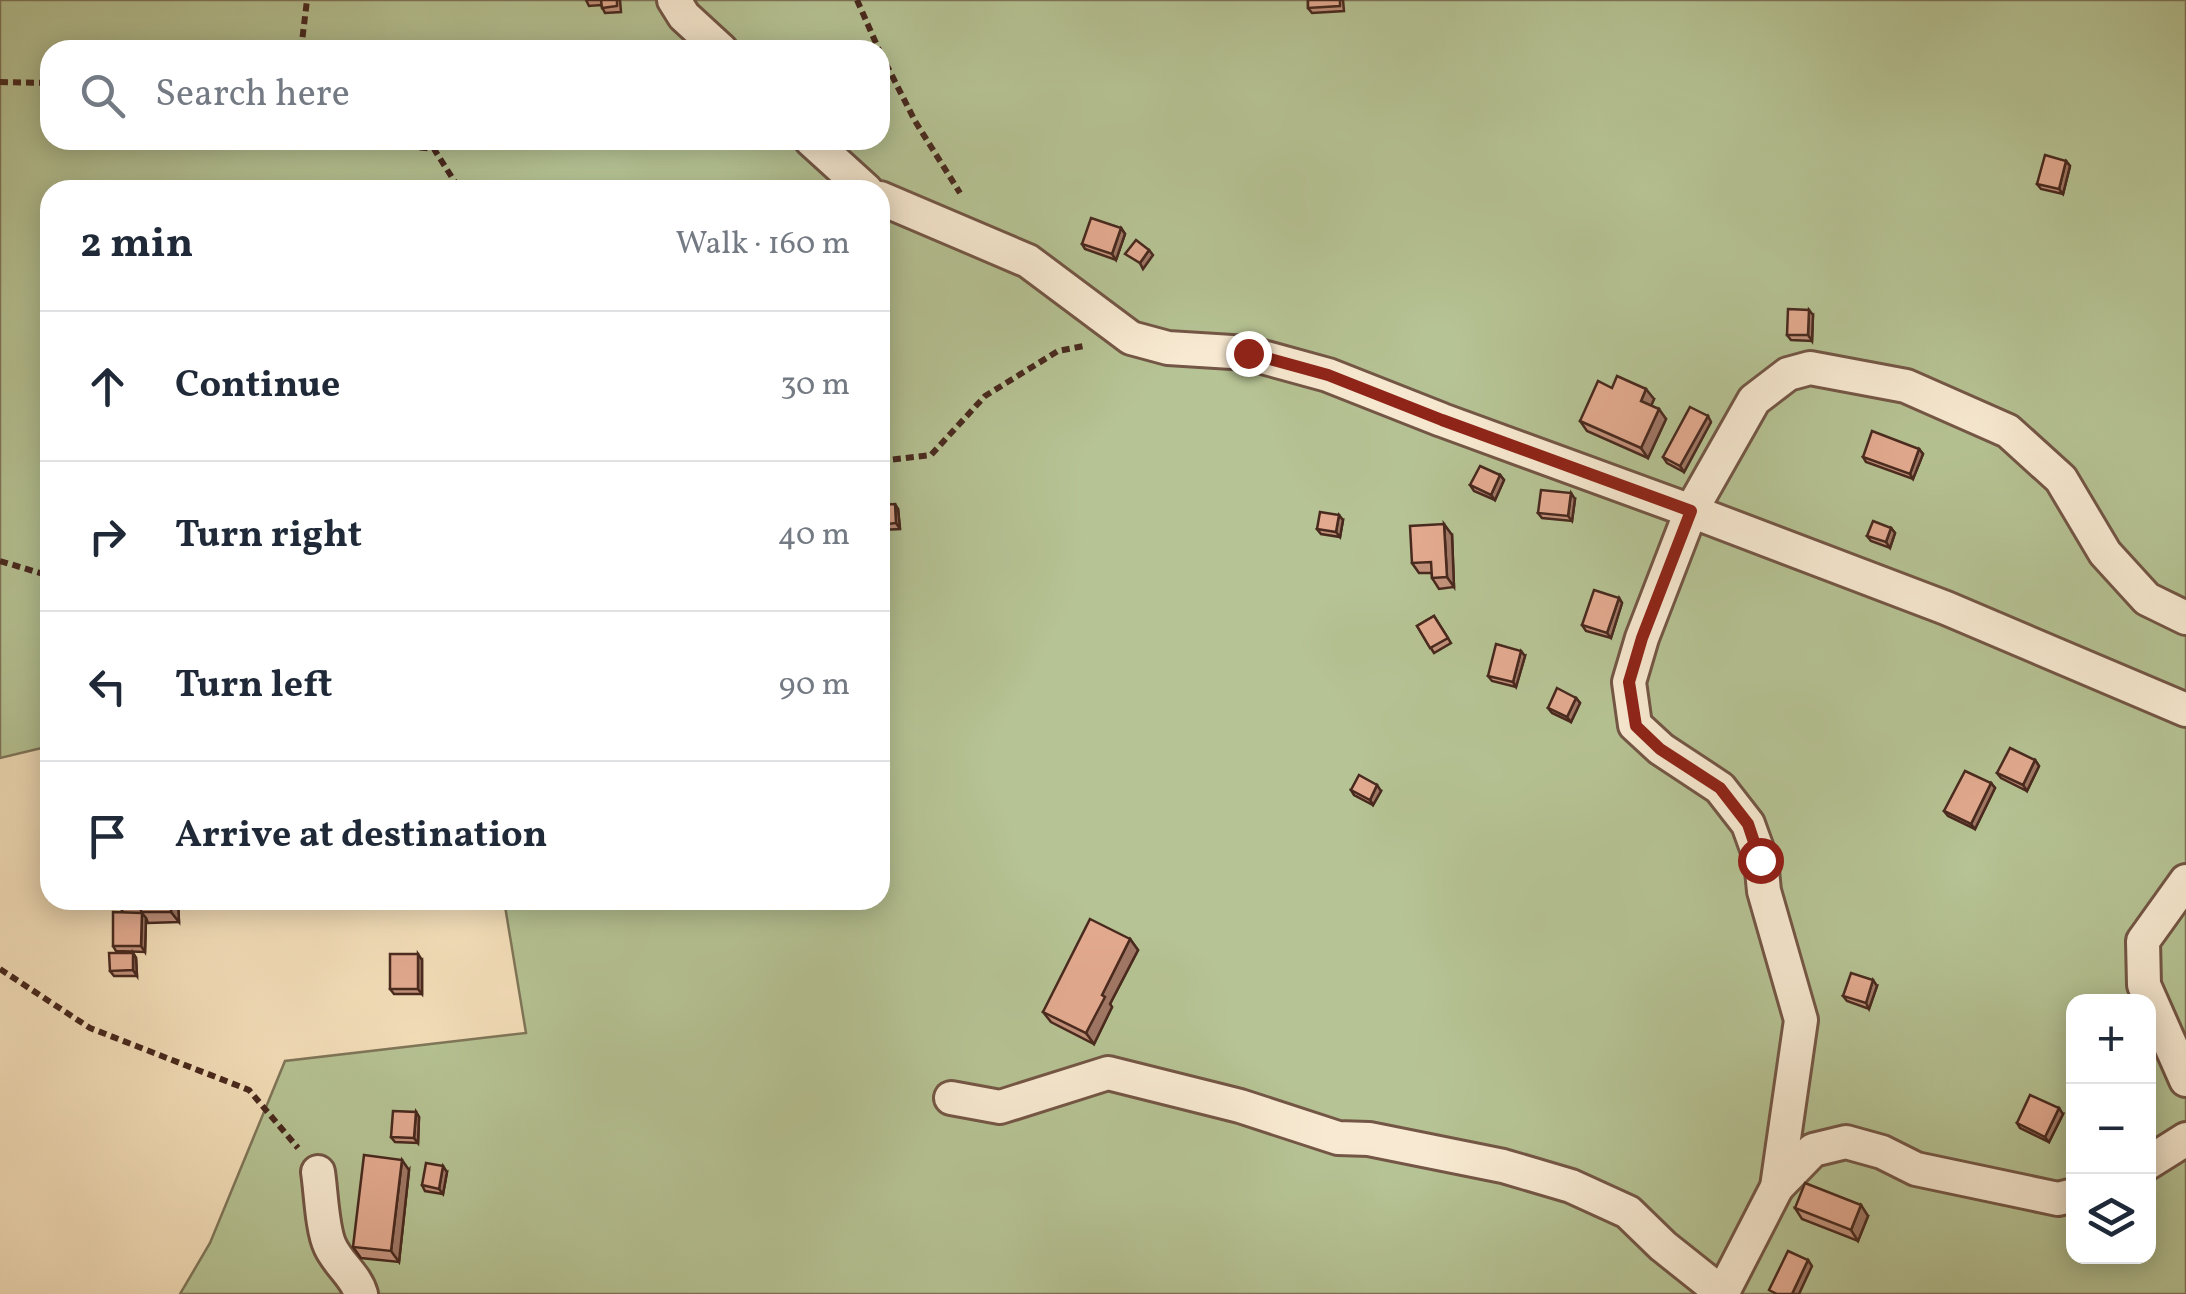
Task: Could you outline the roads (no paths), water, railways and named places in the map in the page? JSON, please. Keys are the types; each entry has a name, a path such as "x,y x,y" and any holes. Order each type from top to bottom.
{"street":[{"path":"674,0 684,16 710,40"},
{"path":"822,150 855,180"},
{"path":"890,202 1028,261 1131,338 1168,348 1248,353 1328,375 1946,608 2186,710"},
{"path":"1777,1187 1801,1020 1764,890 1760,860 1748,824 1720,788 1660,749 1636,726 1629,682 1691,511 1754,400 1788,374 1810,368 1906,386 2008,430 2060,478 2104,553 2147,599 2186,618"},
{"path":"2186,881 2143,941 2144,985 2186,1080"},
{"path":"951,1098 1000,1107 1108,1073 1240,1106 1338,1138 1369,1139 1503,1166 1571,1186 1628,1212 1722,1294 1777,1187 1813,1150 1846,1142 1882,1152 1916,1169 2058,1199 2066,1197"},
{"path":"2156,1158 2186,1139"},
{"path":"318,1172 328,1243 345,1271 357,1281 361,1294"}]}
